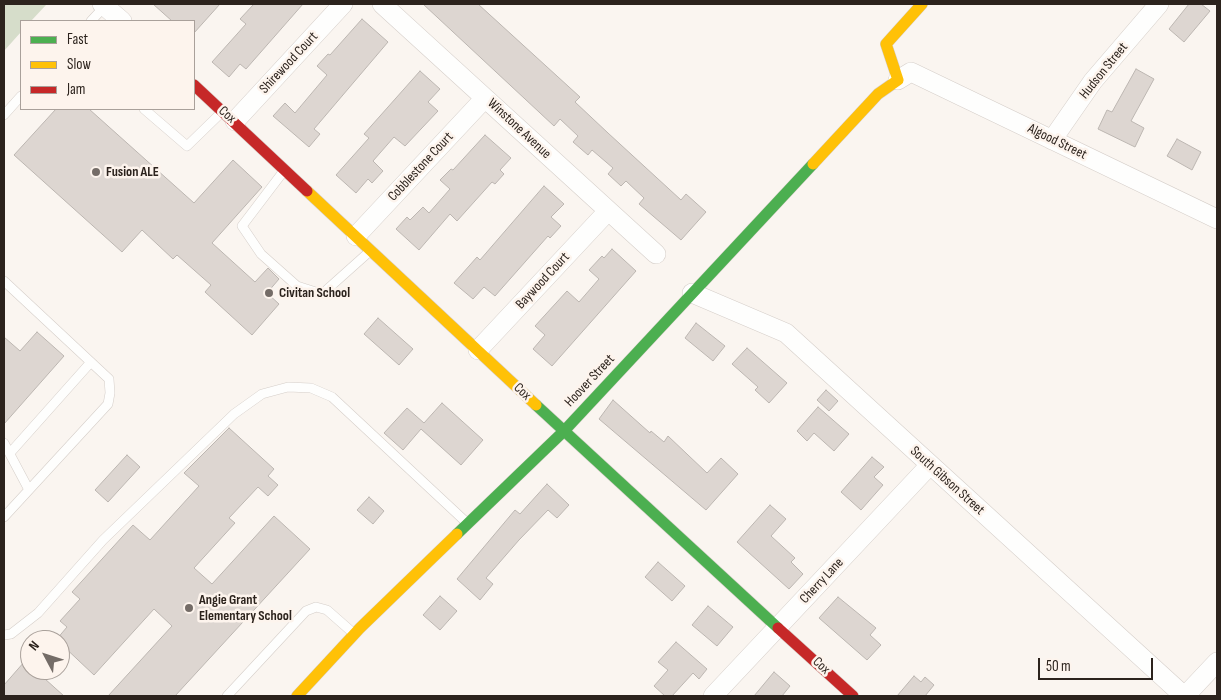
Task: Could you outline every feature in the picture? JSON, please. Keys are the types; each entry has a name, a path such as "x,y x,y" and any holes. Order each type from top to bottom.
{"street":[{"name":"Shirewood Court","path":"229,116 343,4"},
{"name":"Winstone Avenue","path":"382,4 656,254"},
{"path":"898,80 886,44 922,4"},
{"name":"Hudson Street","path":"1052,140 1093,81 1159,4"},
{"path":"103,5 121,20"},
{"name":"Algood Street","path":"898,80 911,72 1217,219"},
{"name":"Hoover Street","path":"297,696 354,634 564,431 878,94 898,80"},
{"name":"Cox","path":"195,86 564,431 853,696"},
{"name":"Cobblestone Court","path":"356,236 485,98"},
{"name":"Baywood Court","path":"478,350 608,211"},
{"name":"South Gibson Street","path":"692,293 786,333 1185,696"},
{"name":"Cherry Lane","path":"713,696 930,466"},
{"path":"1185,696 1217,662"}],"lane":[{"path":"91,20 103,5"},
{"path":"4,115 20,97"},
{"path":"145,110 187,146 229,116"},
{"path":"285,169 242,226 262,254 297,286 322,294 371,250"},
{"path":"4,281 109,379 110,393 108,404 4,518"},
{"path":"10,452 91,362"},
{"path":"4,635 11,634 38,613 103,540 234,414 262,394 288,387 311,388 332,397 468,524"},
{"path":"4,442 29,490"},
{"path":"227,696 306,610 316,607 327,610 354,634"}],"green space":[{"path":"4,4 46,5 32,20 20,20 20,33 4,51"}],"building":[{"path":"153,4 220,4 195,32 195,20 171,20"},
{"path":"254,4 303,4 246,69 240,64 229,77 212,62 246,24 240,19"},
{"path":"423,4 478,4 580,97 575,102 681,200 686,194 706,212 681,240 639,204 644,198 626,181 621,186 608,174 613,168 592,150 588,155 573,142 578,136 560,119 554,126"},
{"path":"1189,4 1201,4 1210,11 1184,42 1169,29"},
{"path":"362,19 388,42 314,129 320,134 309,147 273,116 285,103 295,113 327,75 317,66 328,54 330,55"},
{"path":"1136,69 1154,79 1131,121 1144,128 1135,147 1098,129 1107,110 1112,112"},
{"path":"420,71 440,89 428,102 438,111 405,146 394,137 373,161 383,171 372,183 368,179 356,193 336,175 369,138 364,134"},
{"path":"55,110 90,110 194,203 233,160 262,187 212,243 255,282 268,268 279,279 267,293 279,304 252,335 205,292 211,285 177,255 173,259 142,230 122,252 14,155"},
{"path":"485,135 511,158 500,170 504,174 495,184 492,182 457,221 450,214 419,250 396,229 407,217 410,220 423,207 429,213 450,189 440,180 451,169 453,170"},
{"path":"1177,139 1201,152 1192,170 1167,156"},
{"path":"544,186 564,204 551,217 561,226 550,238 548,236 495,296 484,287 473,299 454,283 477,257 480,260"},
{"path":"612,249 636,271 552,366 533,349 545,335 535,326 567,291 579,302 599,279 589,270 602,256 604,258"},
{"path":"378,318 413,349 399,365 364,334"},
{"path":"696,323 725,346 713,361 685,338"},
{"path":"37,332 64,356 4,424 4,337 20,351"},
{"path":"747,348 787,383 769,403 755,390 758,387 732,364"},
{"path":"826,390 838,401 829,411 817,400"},
{"path":"613,400 650,433 651,431 664,442 668,436 707,473 721,458 738,474 706,510 599,419"},
{"path":"442,403 483,440 461,465 421,429 403,450 384,433 407,408 424,423"},
{"path":"818,407 849,434 834,451 814,433 807,441 797,431"},
{"path":"229,428 274,469 268,476 278,485 268,496 258,487 229,518 235,523 194,568 212,584 274,516 310,549 175,696 108,696 172,626 154,609 94,675 70,652 70,630 64,630 67,627 60,621 80,599 72,592 133,525 150,540 199,486 184,473"},
{"path":"127,455 140,467 108,502 95,490"},
{"path":"872,457 884,467 874,477 883,485 861,510 841,492"},
{"path":"547,484 569,505 557,518 548,510 519,540 486,578 493,584 480,600 457,579 515,510 520,514"},
{"path":"369,497 384,511 373,524 357,510"},
{"path":"770,505 786,519 771,536 795,558 791,562 803,574 789,589 737,542"},
{"path":"658,562 685,586 672,601 645,577"},
{"path":"440,596 457,611 440,630 423,615"},
{"path":"838,597 876,628 870,635 881,645 867,660 819,618"},
{"path":"708,606 733,627 717,646 692,625"},
{"path":"676,642 707,669 699,679 693,673 672,696 665,696 654,686 668,670 658,662"},
{"path":"20,667 20,680 46,680 64,696 4,696 4,685"},
{"path":"774,672 790,686 782,696 754,696"},
{"path":"914,676 921,682 925,677 934,685 925,696 897,696"}],"traffic: fast":[{"path":"457,534 564,431 813,164"},
{"path":"536,405 778,628"}],"traffic: slow":[{"path":"813,164 878,94 898,80 886,44 922,4"},
{"path":"307,191 536,405"},
{"path":"297,696 360,628 457,534"}],"traffic: jam":[{"path":"195,86 307,191"},
{"path":"778,628 853,696"}],"place":[{"name":"Fusion ALE","path":"96,172"},
{"name":"Civitan School","path":"269,293"},
{"name":"Angie Grant Elementary School","path":"189,608"}]}
